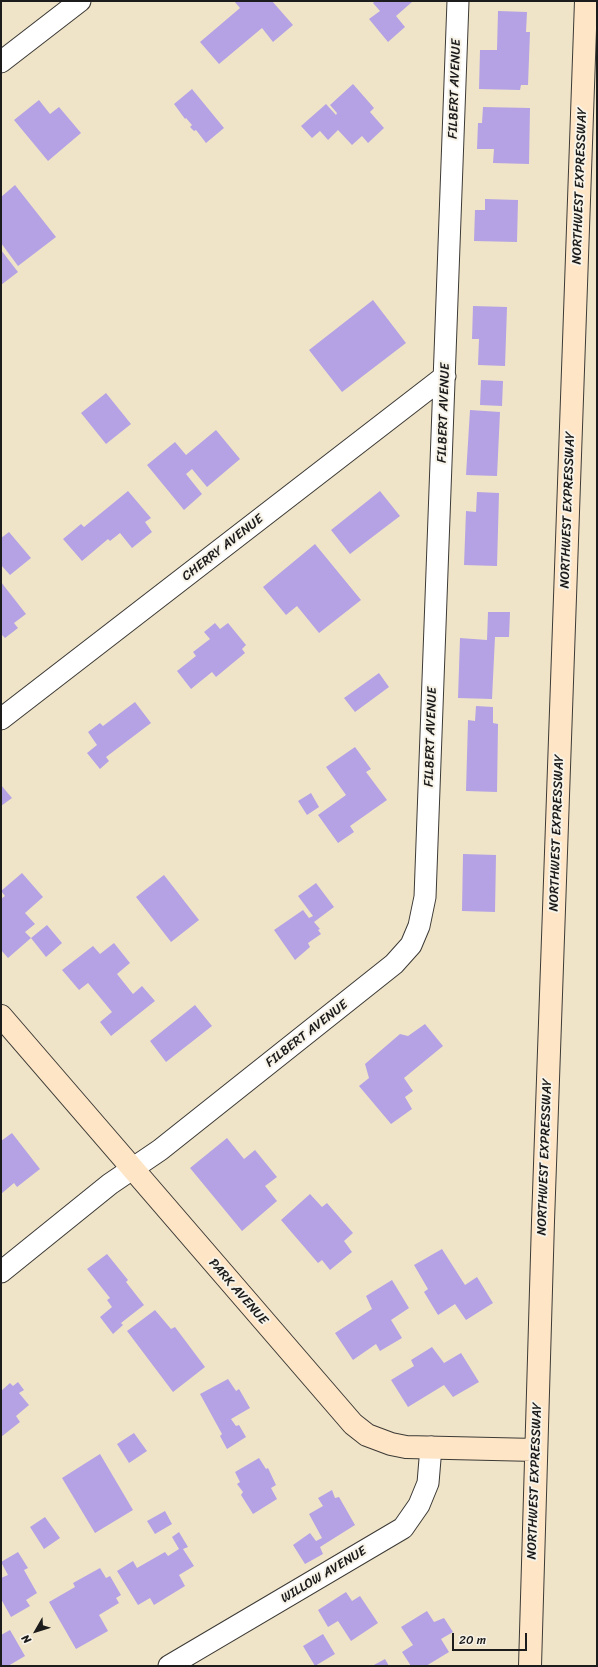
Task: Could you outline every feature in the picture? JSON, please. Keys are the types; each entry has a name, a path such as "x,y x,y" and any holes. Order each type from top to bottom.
{"main road":[{"name":"NORTHWEST EXPRESSWAY","path":"530,1666 536,1450 586,1"},
{"name":"PARK AVENUE","path":"1,1016 352,1424 367,1435 391,1444 431,1447 536,1450"}],"street":[{"path":"1,62 80,1"},
{"name":"FILBERT AVENUE","path":"1,1272 110,1184 160,1150 394,964 411,945 419,926 425,897 458,1"},
{"name":"CHERRY AVENUE","path":"1,719 445,376"},
{"name":"WILLOW AVENUE","path":"169,1666 403,1528 419,1505 428,1483 431,1447"}],"building":[{"path":"234,1 272,1 293,25 273,42 262,28 219,64 200,42 240,8"},
{"path":"375,1 412,2 396,16 405,27 388,42 369,19 380,11 373,3"},
{"path":"498,11 527,12 526,32 530,32 528,85 521,85 520,90 479,89 480,50 497,50"},
{"path":"353,84 374,108 370,112 384,128 368,143 362,136 352,145 338,130 328,140 320,131 312,138 301,126 326,104 336,115 337,113 330,105"},
{"path":"192,89 224,128 206,143 196,130 194,131 190,127 192,125 186,118 185,119 174,104"},
{"path":"39,100 50,114 59,107 81,133 48,161 14,120"},
{"path":"483,107 530,108 529,164 493,163 494,149 477,149 478,123 482,123"},
{"path":"15,185 56,237 18,266 1,243 1,197"},
{"path":"485,199 518,200 517,242 474,241 475,210 485,210"},
{"path":"1,250 18,272 1,285"},
{"path":"373,300 406,343 342,392 309,350"},
{"path":"473,306 507,307 505,366 478,365 479,339 472,339"},
{"path":"481,380 503,381 502,406 480,405"},
{"path":"106,393 131,424 106,444 81,413"},
{"path":"470,410 500,412 497,476 466,475"},
{"path":"216,430 240,459 207,487 192,469 186,474 202,494 184,510 147,465 175,442 186,455"},
{"path":"128,491 151,518 145,522 152,532 132,548 120,533 110,541 108,539 82,561 63,539 81,524 84,527"},
{"path":"380,491 400,516 350,554 331,530"},
{"path":"477,492 499,493 497,566 464,565 466,511 476,512"},
{"path":"9,532 31,558 10,575 1,565 1,538"},
{"path":"315,544 361,600 319,633 297,606 286,615 263,587"},
{"path":"1,582 26,614 14,623 18,628 5,638 1,634"},
{"path":"488,612 510,612 509,637 495,637 492,699 458,698 460,638 487,640"},
{"path":"215,623 220,629 228,623 246,645 242,649 245,653 216,677 212,672 191,689 177,671 196,656 193,652 210,639 204,632"},
{"path":"379,673 389,687 355,712 344,698"},
{"path":"135,702 151,723 106,757 109,761 100,769 87,753 97,745 88,732 100,723 103,726"},
{"path":"476,706 493,707 493,723 498,724 497,792 466,791 468,720 475,721"},
{"path":"355,747 371,769 366,772 387,800 350,826 354,832 338,843 318,815 346,795 326,767"},
{"path":"1,785 12,798 1,806"},
{"path":"311,793 319,807 307,815 298,801"},
{"path":"463,854 496,855 495,912 462,911"},
{"path":"22,873 43,897 25,913 35,924 25,932 31,938 8,958 1,950 1,899 5,896 1,891"},
{"path":"164,875 199,920 171,942 136,897"},
{"path":"316,883 334,907 314,922 320,929 318,930 321,934 308,943 310,947 295,960 274,930 303,910 309,918 313,916 298,896"},
{"path":"47,925 62,943 46,957 31,938"},
{"path":"114,943 130,963 117,974 133,994 142,986 155,1001 111,1036 100,1022 112,1012 88,983 79,990 62,970 93,946 100,954"},
{"path":"195,1005 212,1026 166,1062 150,1041"},
{"path":"425,1024 443,1046 404,1078 413,1091 405,1097 412,1109 391,1124 359,1086 369,1078 365,1064 400,1034 408,1036"},
{"path":"12,1133 40,1169 17,1187 14,1183 1,1194 1,1141"},
{"path":"227,1138 244,1159 255,1150 277,1177 265,1186 277,1201 242,1231 190,1168"},
{"path":"310,1194 322,1207 327,1203 353,1233 344,1241 352,1252 330,1270 322,1260 318,1263 281,1220"},
{"path":"442,1249 465,1285 477,1277 493,1303 466,1320 455,1304 438,1315 424,1292 428,1289 414,1265"},
{"path":"107,1254 128,1280 126,1282 144,1305 121,1323 123,1325 113,1334 100,1317 112,1307 107,1300 110,1298 87,1269"},
{"path":"392,1280 409,1308 391,1320 402,1338 380,1351 376,1344 353,1360 335,1333 372,1309 366,1296"},
{"path":"155,1310 171,1329 175,1327 205,1367 173,1392 127,1331"},
{"path":"432,1347 444,1363 461,1353 479,1382 453,1397 444,1385 408,1407 391,1380 414,1366 411,1360"},
{"path":"228,1379 236,1391 239,1389 250,1408 231,1419 236,1426 239,1425 246,1437 227,1449 220,1436 222,1434 200,1394"},
{"path":"18,1382 24,1390 19,1393 29,1405 16,1416 20,1422 1,1437 1,1391 10,1383 13,1386"},
{"path":"134,1433 147,1451 129,1463 117,1444"},
{"path":"100,1454 133,1510 95,1533 62,1478"},
{"path":"259,1458 266,1469 268,1468 276,1485 271,1488 277,1499 253,1514 241,1495 243,1492 237,1484 240,1482 235,1472"},
{"path":"332,1490 335,1498 339,1497 355,1525 320,1547 323,1554 305,1564 293,1545 310,1533 316,1541 322,1538 309,1514 323,1506 318,1498"},
{"path":"165,1511 172,1524 155,1534 147,1521"},
{"path":"45,1517 60,1538 44,1549 30,1527"},
{"path":"179,1532 188,1547 183,1549 194,1566 179,1575 185,1586 154,1605 150,1598 138,1605 117,1571 133,1561 137,1568 165,1552 168,1556 179,1549 172,1537"},
{"path":"18,1552 28,1568 24,1570 37,1593 26,1600 30,1606 11,1617 1,1599 1,1578 8,1575 1,1562"},
{"path":"100,1568 106,1578 110,1576 121,1595 116,1598 119,1603 99,1615 108,1631 76,1649 49,1602 75,1587 73,1583"},
{"path":"346,1592 352,1601 360,1596 378,1623 351,1641 338,1621 328,1627 318,1610"},
{"path":"427,1611 434,1622 444,1618 453,1632 441,1639 449,1652 426,1666 411,1666 402,1652 413,1645 401,1627"},
{"path":"10,1630 25,1656 8,1666 1,1666 1,1635"},
{"path":"323,1634 335,1654 315,1666 303,1646"},
{"path":"385,1659 389,1666 372,1666"}]}
